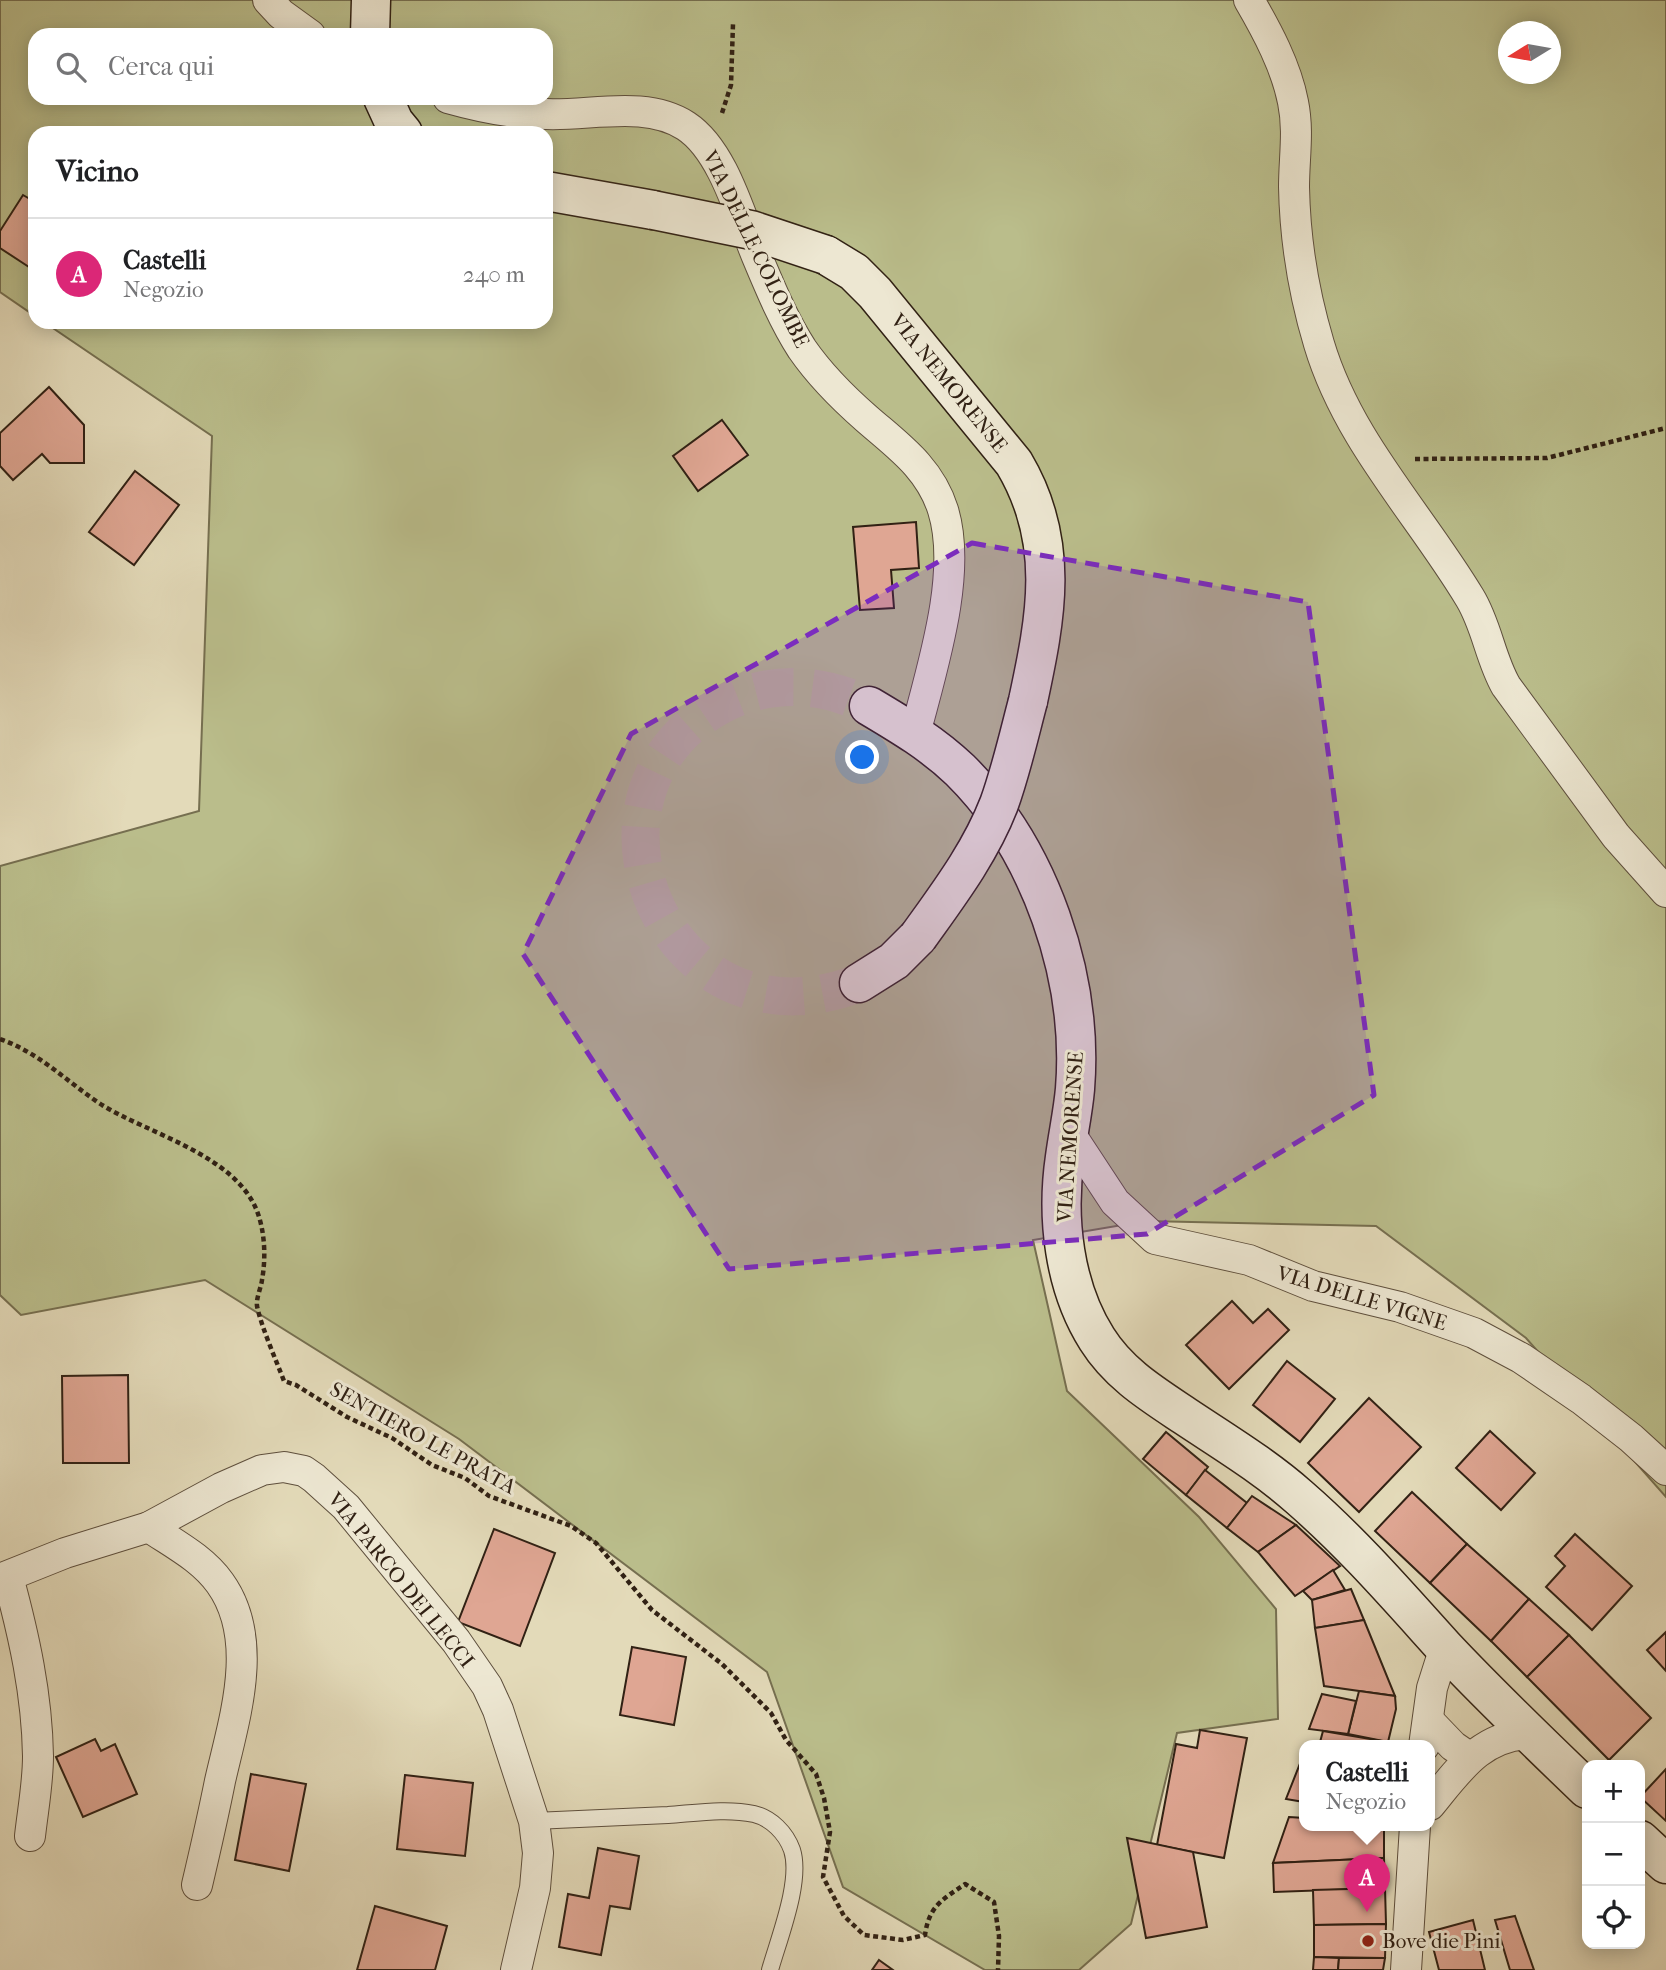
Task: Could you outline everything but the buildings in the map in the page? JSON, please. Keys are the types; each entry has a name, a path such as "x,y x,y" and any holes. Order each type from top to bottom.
{"main road":[{"name":"VIA NEMORENSE","path":"553,192 751,230 825,255 855,272 1014,463 1030,492 1042,533 1046,597 1041,644 999,804 986,834 960,878 918,937 906,950 870,977"},
{"name":"VIA NEMORENSE","path":"869,706 915,734 960,771 986,800 1023,856 1053,923 1066,971 1074,1023 1076,1071 1063,1173 1065,1252 1077,1299 1098,1341 1121,1370 1141,1387 1255,1462 1305,1502 1360,1553 1445,1647 1582,1785"}],"street":[{"path":"268,0 300,28"},
{"path":"1249,0 1286,76 1293,100 1297,128 1294,185 1296,218 1306,295 1328,372 1374,459 1472,601 1487,631 1499,674 1514,699 1616,836 1666,892"},
{"name":"VIA DELLE COLOMBE","path":"473,105 523,113 633,111 652,114 670,118 686,126 709,150 727,181 779,309 803,351 846,400 914,459 932,485 943,511 948,539 947,587 937,646 915,734"},
{"name":"VIA DELLE VIGNE","path":"1069,1132 1115,1202 1154,1239 1249,1260 1303,1283 1400,1307 1474,1333 1521,1358 1580,1399 1631,1438 1666,1470"},
{"name":"VIA PARCO DEI LECCI","path":"4,1578 65,1553 149,1527 221,1488 262,1470 284,1467 304,1471 314,1478 363,1528 456,1641 486,1686 502,1721 534,1821 538,1853 535,1888 516,1970"},
{"path":"149,1527 209,1570 228,1597 239,1630 241,1665 236,1707 197,1885"},
{"path":"4,1578 28,1658 37,1726 36,1784 30,1836"},
{"path":"1445,1647 1432,1688 1426,1733 1469,1757"},
{"path":"1435,1799 1469,1757 1485,1746 1503,1737 1530,1734"},
{"path":"1406,1970 1415,1831"}],"lane":[{"path":"534,1821 722,1811 756,1815 772,1822 792,1849 794,1866 789,1901 770,1970"}],"path":[{"path":"709,150 731,85 733,24"},
{"path":"1374,459 1547,458 1666,428"},
{"name":"SENTIERO LE PRATA","path":"0,1039 43,1060 105,1106 133,1122 176,1140 238,1182 257,1210 264,1242 263,1277 257,1304 284,1381 296,1385 347,1417 392,1438 432,1465 465,1478 489,1496 571,1526 596,1543 652,1611 722,1664 771,1713 786,1740 816,1773 830,1832 823,1877 844,1916 864,1935 903,1940 925,1935 928,1917 945,1898 965,1884 995,1902 999,1936 998,1970"}],"highlighted area":[{"path":"972,543 1308,602 1374,1095 1147,1234 729,1269 523,954 631,734"}],"green space":[{"path":"0,0 1666,0 1666,1497 1526,1338 1376,1226 1146,1221 1033,1240 1067,1391 1199,1517 1276,1609 1278,1719 1177,1733 1131,1924 1079,1970 985,1970 843,1887 767,1672 459,1439 205,1280 21,1315 0,1295 0,866 199,811 212,436 54,329 553,329 553,126 28,126 28,311 0,292"}],"tunnel":[{"path":"859,983 788,996 729,982 683,948 653,899 641,843 649,786 680,736 736,698 770,689 804,687 837,693 869,706"}],"place":[{"name":"Castelli","path":"1367,1912"},
{"name":"Bove die Pini","path":"1368,1941"}]}
